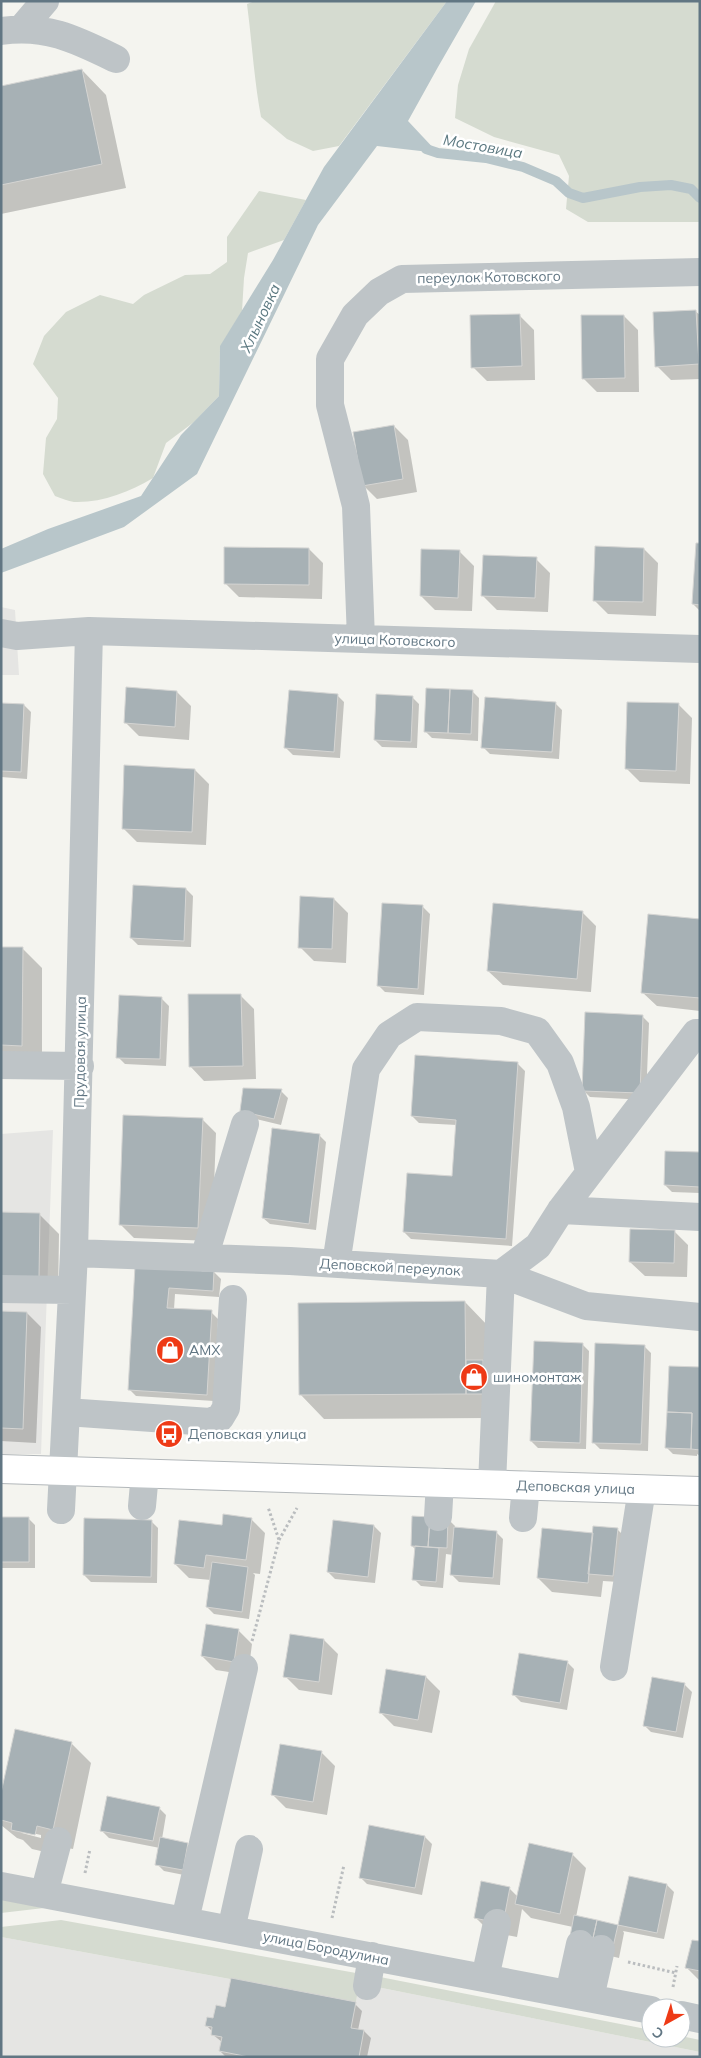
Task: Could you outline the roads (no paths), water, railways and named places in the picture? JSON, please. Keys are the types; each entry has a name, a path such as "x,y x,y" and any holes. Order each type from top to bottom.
{"main road":[{"name":"Деповская улица","path":"1,1469 700,1491"}],"street":[{"path":"12,29 45,1"},
{"path":"12,29 72,37 116,59"},
{"name":"переулок Котовского","path":"361,640 356,506 330,405 330,359 354,315 379,292 402,279 700,272"},
{"name":"улица Котовского","path":"1,633 17,636 90,631 700,649"},
{"name":"Прудовая улица","path":"61,1510 74,1253 90,631"},
{"path":"336,1264 366,1069 390,1035 417,1018 501,1021 537,1031 560,1063 576,1107 589,1172"},
{"path":"492,1484 501,1274 538,1246 560,1210 696,1033 700,1033"},
{"path":"1,1065 80,1066"},
{"path":"204,1258 245,1124"},
{"path":"560,1210 700,1217"},
{"name":"Деповской переулок","path":"74,1253 336,1264 501,1274 586,1306 700,1317"},
{"path":"1,1289 72,1290"},
{"path":"66,1412 210,1422 220,1418 226,1408 232,1299"},
{"path":"142,1506 145,1473"},
{"path":"430,1517 432,1482"},
{"path":"523,1518 526,1485"},
{"path":"614,1667 642,1489"},
{"path":"185,1920 244,1668"},
{"path":"44,1894 58,1841"},
{"path":"231,1930 249,1849"},
{"name":"улица Бородулина","path":"1,1886 580,1996 641,2003"},
{"path":"485,1978 497,1923"},
{"path":"580,1996 591,1946"},
{"path":"367,1986 372,1956"}],"water":[{"name":"Хлыновка","path":"447,1 476,1 408,121 438,153 377,146 318,225 197,474 124,527 1,573 1,549 48,529 141,496 181,435 219,396 220,346 273,260 324,167"}],"waterway":[{"name":"Мостовица","path":"426,149 438,153 486,158 523,167 556,181 569,193 583,198 640,187 671,185 691,189 700,198"}],"place":[{"name":"AMX","path":"170,1350"},
{"name":"шиномонтаж","path":"474,1377"},
{"name":"Деповская улица","path":"169,1434"}]}
